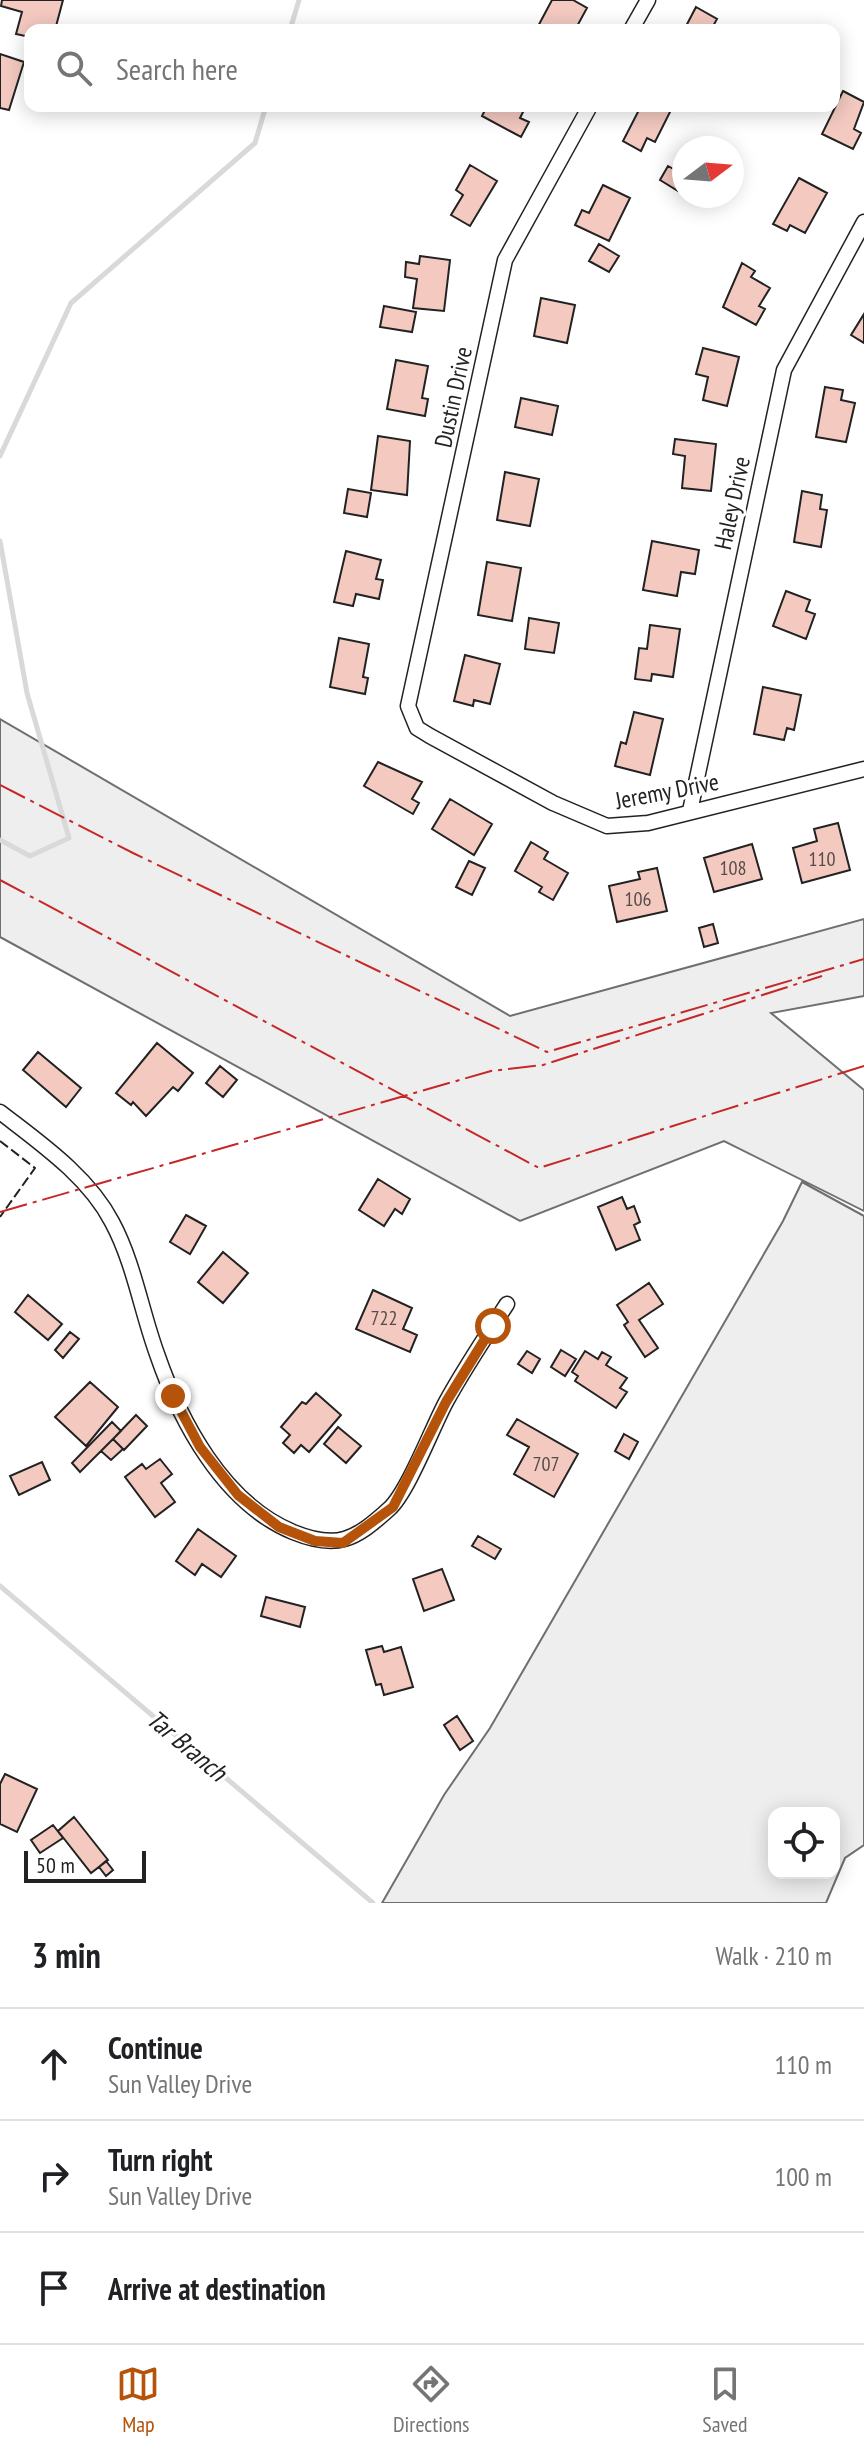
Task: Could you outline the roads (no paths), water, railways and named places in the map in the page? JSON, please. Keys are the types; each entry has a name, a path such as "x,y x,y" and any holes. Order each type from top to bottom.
{"street":[{"path":"634,24 648,0"},
{"name":"Dustin Drive","path":"411,714 408,706 505,260 587,112"},
{"name":"Haley Drive","path":"690,811 784,370 864,222"},
{"name":"Jeremy Drive","path":"411,714 417,728 454,750 553,803 607,826 648,823 864,769"},
{"path":"0,1112 65,1166 99,1201 112,1221 128,1257 162,1367 200,1447 238,1495 279,1527 315,1541 343,1543 393,1507 446,1402 507,1304"}],"waterway":[{"path":"292,24 299,0"},
{"path":"0,456 71,303 255,143 264,112"},
{"path":"0,541 27,693 69,838 30,856 0,840"},
{"name":"Tar Branch","path":"0,1586 373,1903"}]}
